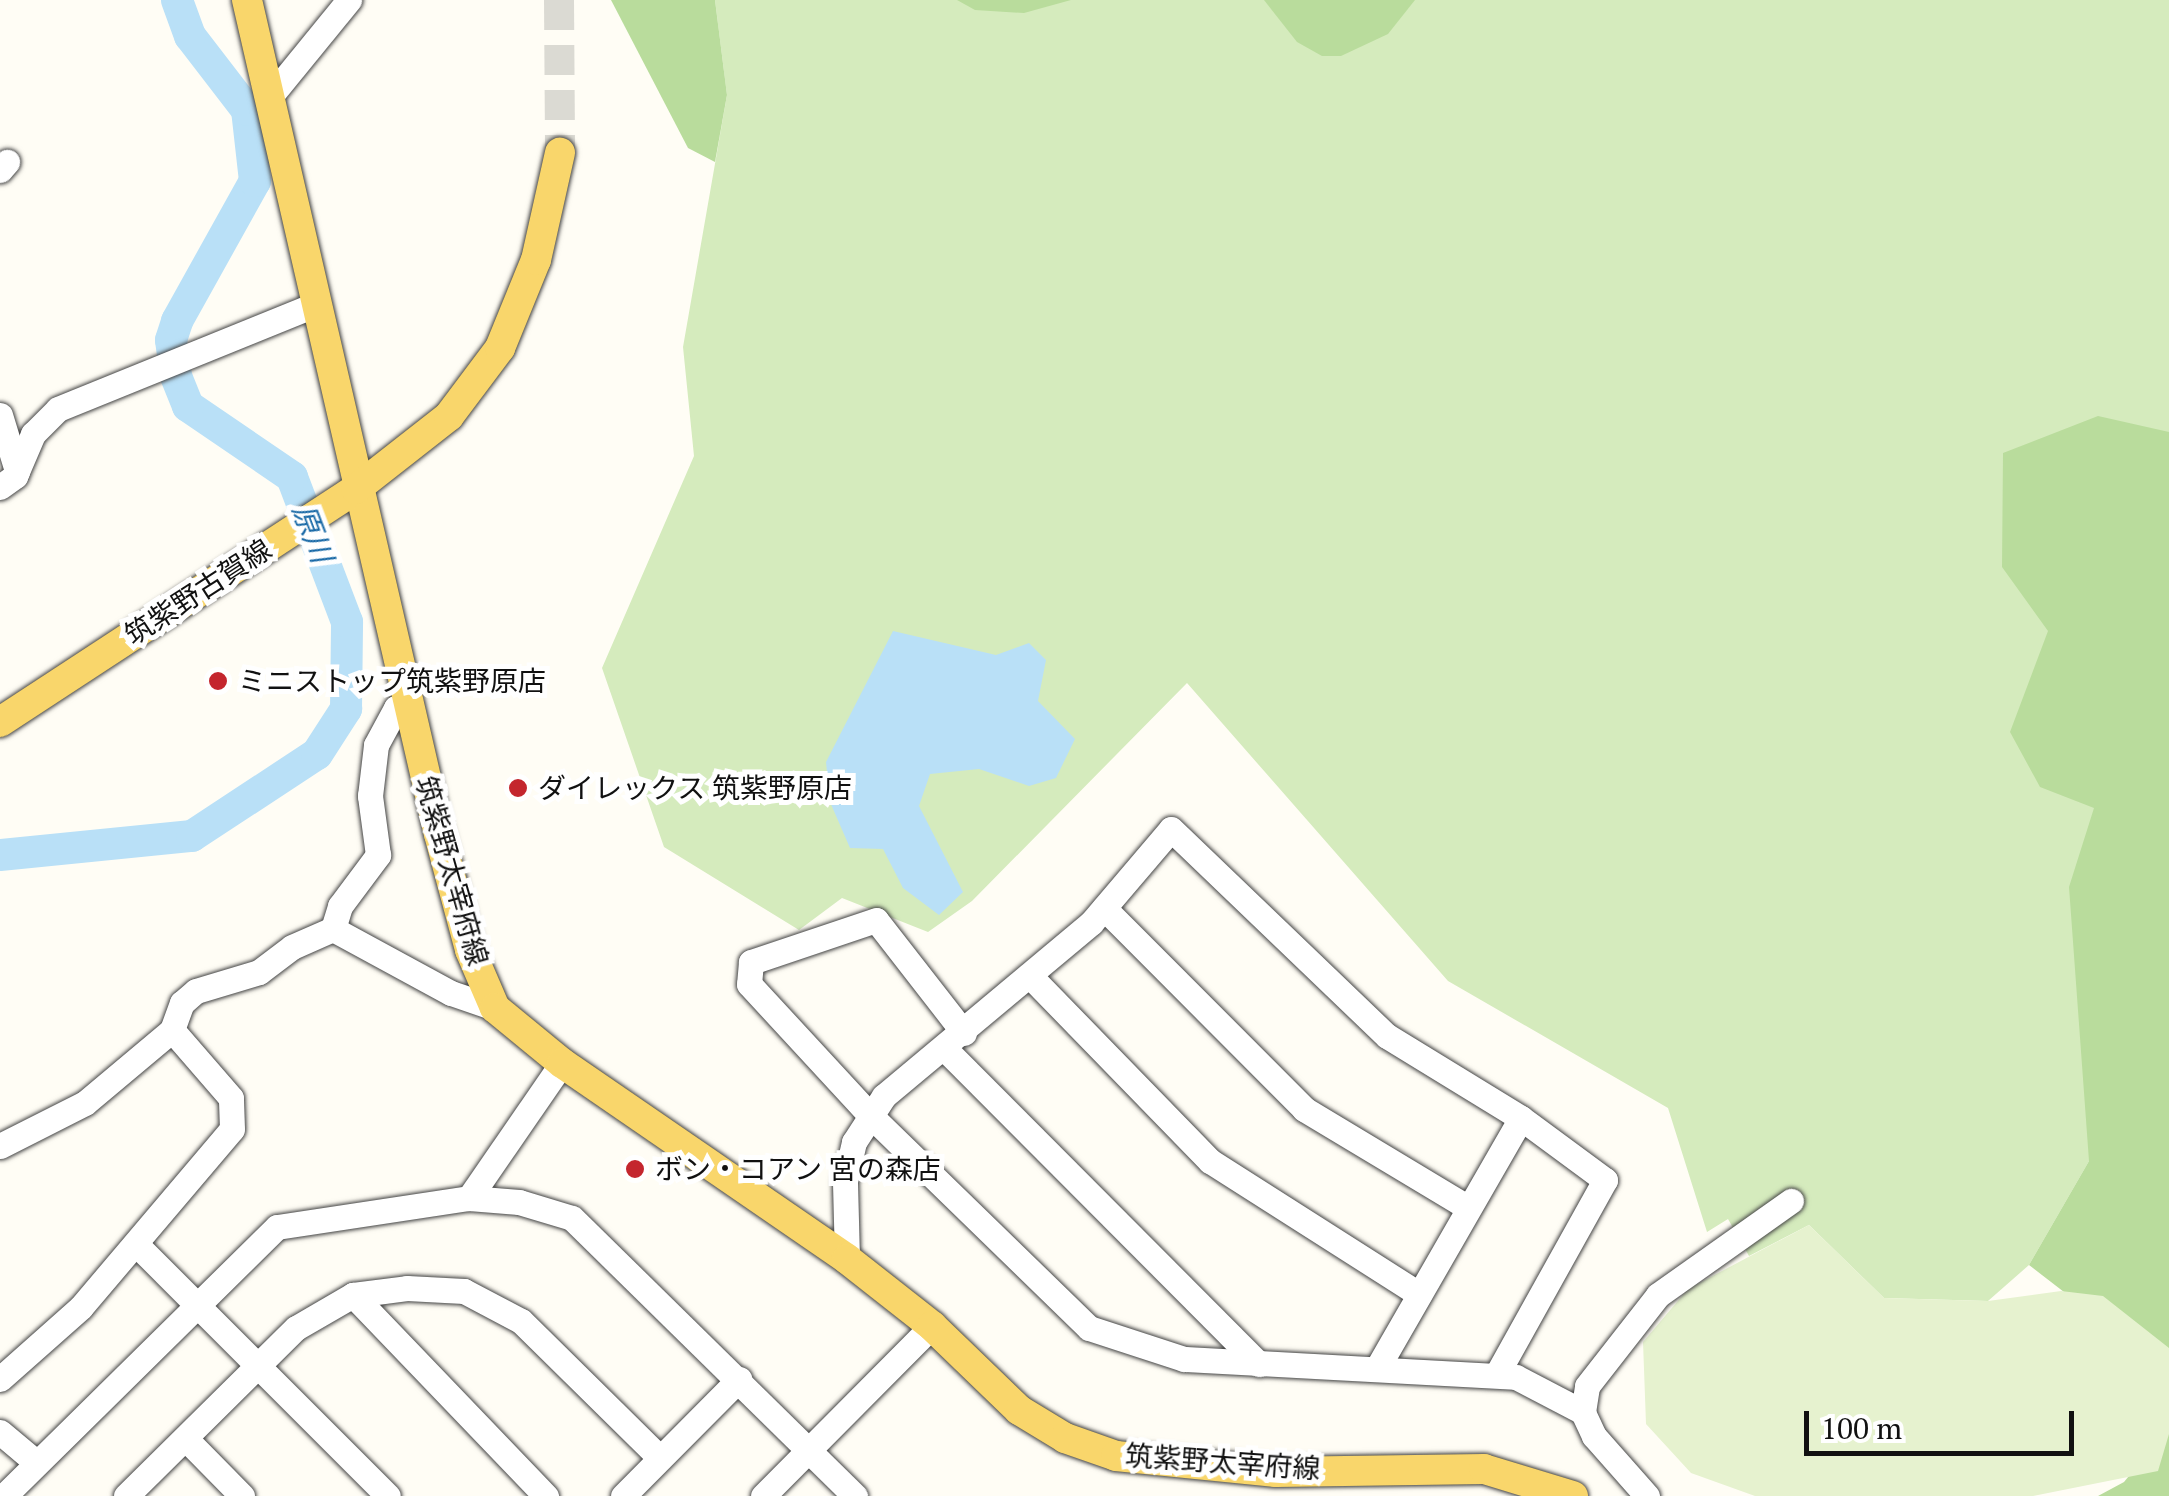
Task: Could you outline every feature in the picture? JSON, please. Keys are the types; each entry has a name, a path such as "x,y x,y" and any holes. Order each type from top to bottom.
{"main road":[{"name":"筑紫野太宰府線","path":"247,0 317,304 345,496 408,702 470,950 495,1008 562,1063 847,1259 932,1326 1020,1410 1065,1438 1116,1456 1276,1472 1484,1469 1573,1496"},
{"name":"筑紫野古賀線","path":"0,722 345,496 449,416 500,348 536,260 560,153"}],"street":[{"path":"269,98 348,0"},
{"path":"9,479 32,434 58,409 317,304"},
{"path":"0,415 9,479"},
{"path":"0,1146 85,1104 172,1030 182,1003 196,991 259,972 292,947 333,929 340,906 378,856 370,796 376,745 396,708 408,702"},
{"path":"847,1259 845,1181 854,1142 884,1096 1031,978 1104,908 1171,829 1387,1036 1521,1118 1605,1180 1496,1374"},
{"path":"1104,908 1304,1109 1468,1206"},
{"path":"1259,1364 954,1041 876,920 750,962 750,984 872,1116 1089,1328 1148,1352 1259,1364 1496,1374 1583,1412"},
{"path":"333,929 451,993 495,1008"},
{"path":"1031,978 1210,1160 1419,1294"},
{"path":"0,1379 81,1307 232,1129 231,1098 172,1030"},
{"path":"469,1198 562,1063"},
{"path":"1378,1367 1521,1118"},
{"path":"4,1496 277,1227 469,1198 519,1202 572,1218 855,1496"},
{"path":"1646,1496 1594,1436 1583,1412 1586,1386 1658,1294 1791,1201"},
{"path":"136,1244 388,1496"},
{"path":"126,1496 296,1328 352,1296 406,1288 464,1291 521,1321 660,1458"},
{"path":"352,1296 546,1496"},
{"path":"763,1496 932,1326"},
{"path":"623,1496 739,1379"},
{"path":"0,1432 37,1463"},
{"path":"186,1438 242,1496"}],"green space":[{"path":"611,0 715,0 727,95 715,162 688,148"},
{"path":"715,0 2169,0 2169,461 2115,825 2089,1161 2029,1265 1988,1301 1884,1298 1809,1225 1749,1256 1728,1219 1707,1232 1668,1108 1448,981 1187,683 972,901 928,932 842,898 799,930 664,847 602,668 694,456 683,347 727,95"},
{"path":"957,0 1071,0 1024,13 975,10"},
{"path":"1264,0 1415,0 1388,34 1341,56 1322,56 1297,42"},
{"path":"2098,416 2169,432 2169,1373 2029,1265 2089,1161 2069,887 2094,808 2040,787 2010,732 2048,631 2002,567 2003,453"},
{"path":"1809,1225 1884,1298 1988,1301 2061,1291 2103,1296 2169,1348 2169,1434 2158,1471 2033,1496 1755,1496 1691,1473 1646,1424 1643,1342 1688,1289"},
{"path":"2169,1427 2169,1496 2098,1496 2124,1482"}],"water":[{"path":"893,631 996,655 1029,643 1046,660 1038,701 1075,739 1056,778 1029,786 979,769 930,774 919,806 963,892 939,915 903,888 883,849 850,848 830,802 826,762"}],"waterway":[{"name":"原川","path":"0,855 192,836 317,754 346,709 347,622 292,477 188,406 176,376 171,340 177,321 255,181 247,110 190,36 177,0"}],"tunnel":[{"path":"559,0 560,153"}],"place":[{"name":"ミニストップ筑紫野原店","path":"218,681"},
{"name":"ダイレックス 筑紫野原店","path":"518,788"},
{"name":"ボン・コアン 宮の森店","path":"635,1169"}]}
